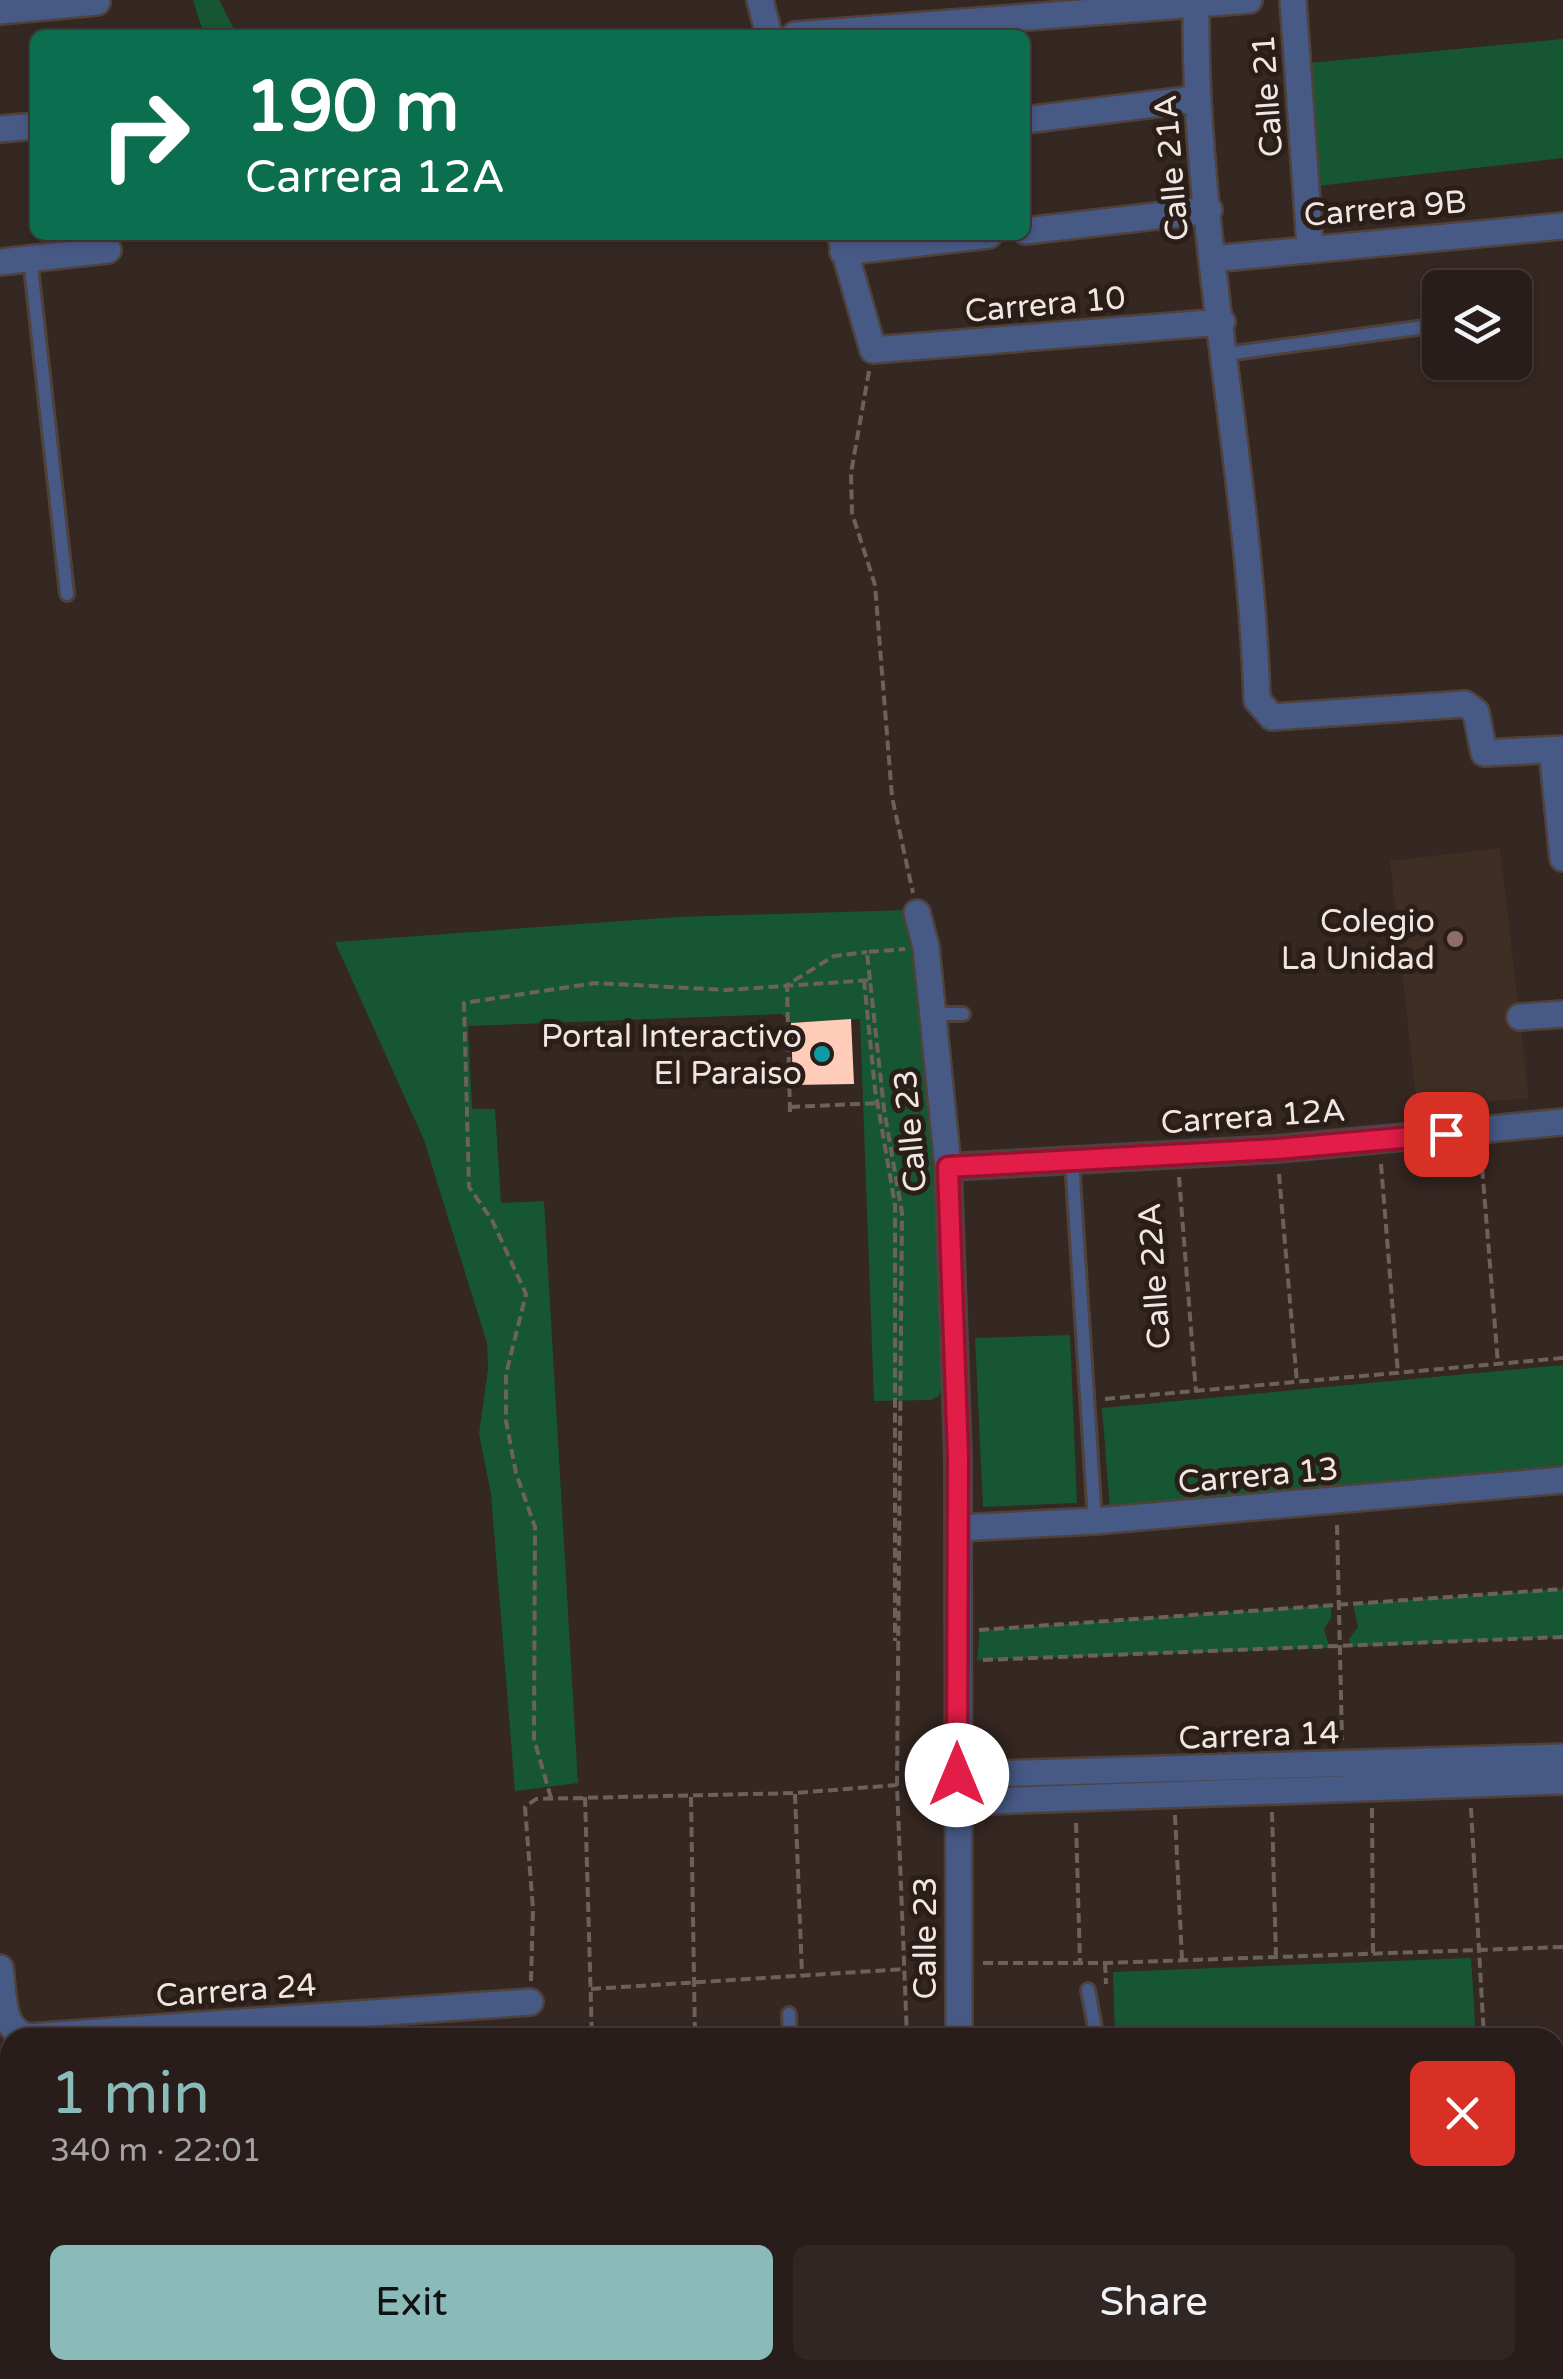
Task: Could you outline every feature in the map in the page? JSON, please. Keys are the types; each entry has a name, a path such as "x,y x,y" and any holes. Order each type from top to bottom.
{"street":[{"path":"760,0 769,30"},
{"path":"866,30 1249,0"},
{"name":"Calle 21","path":"1293,0 1310,246"},
{"path":"0,12 97,2"},
{"name":"Calle 21A","path":"1196,7 1195,99 1226,354 1257,700 1262,712 1272,717 1465,704 1476,712 1484,753 1557,750"},
{"path":"1030,119 1195,99"},
{"path":"0,129 30,126"},
{"path":"1030,230 1209,210"},
{"name":"Carrera 9B","path":"1212,258 1310,246 1563,226"},
{"path":"873,350 841,243 896,240"},
{"path":"0,262 108,250"},
{"name":"Carrera 10","path":"873,350 1222,322"},
{"path":"1557,750 1563,858"},
{"name":"Calle 23","path":"917,912 926,946 948,1167 958,1528 959,2028"},
{"path":"1520,1017 1563,1014"},
{"name":"Carrera 12A","path":"948,1167 1277,1149 1563,1122"},
{"name":"Carrera 13","path":"958,1528 1095,1521 1563,1480"},
{"name":"Carrera 14","path":"957,1775 1563,1757"},
{"name":"Carrera 14","path":"957,1802 1563,1781"},
{"name":"Carrera 24","path":"0,1968 10,2028"},
{"name":"Carrera 24","path":"167,2028 530,2002"}],"lane":[{"path":"30,258 68,594"},
{"path":"1226,354 1422,327"},
{"path":"932,1014 963,1014"},
{"path":"1072,1160 1095,1521"},
{"path":"1088,1990 1095,2028"},
{"path":"789,2014 790,2028"}],"path":[{"path":"873,350 851,472 852,513 875,586 892,797 917,912"},
{"path":"787,985 834,956 926,946"},
{"path":"867,952 867,980 895,1205 895,1641"},
{"path":"552,1798 534,1739 536,1527 516,1473 506,1421 506,1374 526,1294 492,1220 469,1187 464,1003 491,1002 595,983 727,990 867,980"},
{"path":"787,985 790,1110 881,1103"},
{"name":"Calle 23","path":"881,1103 902,1214 898,1785 908,2028"},
{"path":"1479,1131 1498,1364"},
{"path":"1380,1139 1398,1374"},
{"path":"1277,1149 1297,1383"},
{"name":"Calle 22A","path":"1178,1155 1196,1392"},
{"path":"1089,1400 1563,1358"},
{"path":"1336,1501 1342,1604 1342,1765"},
{"path":"959,1631 1563,1589"},
{"path":"958,1659 1563,1637"},
{"path":"531,2028 532,1909 525,1807 536,1799 795,1793 898,1785"},
{"path":"795,1793 802,1974"},
{"path":"691,1796 694,2028"},
{"path":"585,1797 592,2028"},
{"path":"1471,1803 1483,2028"},
{"path":"1372,1804 1373,1954"},
{"path":"1272,1807 1276,1957"},
{"path":"1174,1808 1182,1960"},
{"path":"1076,1812 1080,1963"},
{"path":"976,1963 1563,1947"},
{"path":"591,1989 905,1969"}],"shaded area":[{"name":"Colegio La Unidad","path":"1500,848 1529,1098 1417,1108 1390,861"}],"green space":[{"path":"193,0 219,0 234,30 202,30"},
{"path":"1563,39 1563,158 1317,186 1309,63"},
{"path":"907,910 922,1029 935,1207 942,1386 939,1396 931,1400 874,1401 860,1019 791,1023 782,1014 468,1026 472,1109 495,1109 501,1203 544,1201 578,1783 515,1791 491,1494 479,1434 488,1369 487,1343 424,1140 335,942 677,917"},
{"path":"1070,1335 1077,1503 983,1507 975,1338"},
{"path":"1563,1365 1563,1471 1110,1509 1102,1408"},
{"path":"1563,1589 1563,1637 1351,1647 1349,1639 1358,1627 1353,1604"},
{"path":"1331,1605 1331,1618 1324,1629 1330,1648 977,1660 980,1630"},
{"path":"1471,1958 1475,2028 1115,2028 1113,1972"}],"building":[{"name":"Portal Interactivo El Paraiso","path":"851,1019 854,1084 793,1085 791,1023"}],"place":[{"name":"Colegio La Unidad","path":"1455,939"},
{"name":"Portal Interactivo El Paraiso","path":"822,1054"}],"route":[{"path":"957,1775 958,1457 948,1167 1277,1149 1446,1134"}]}
